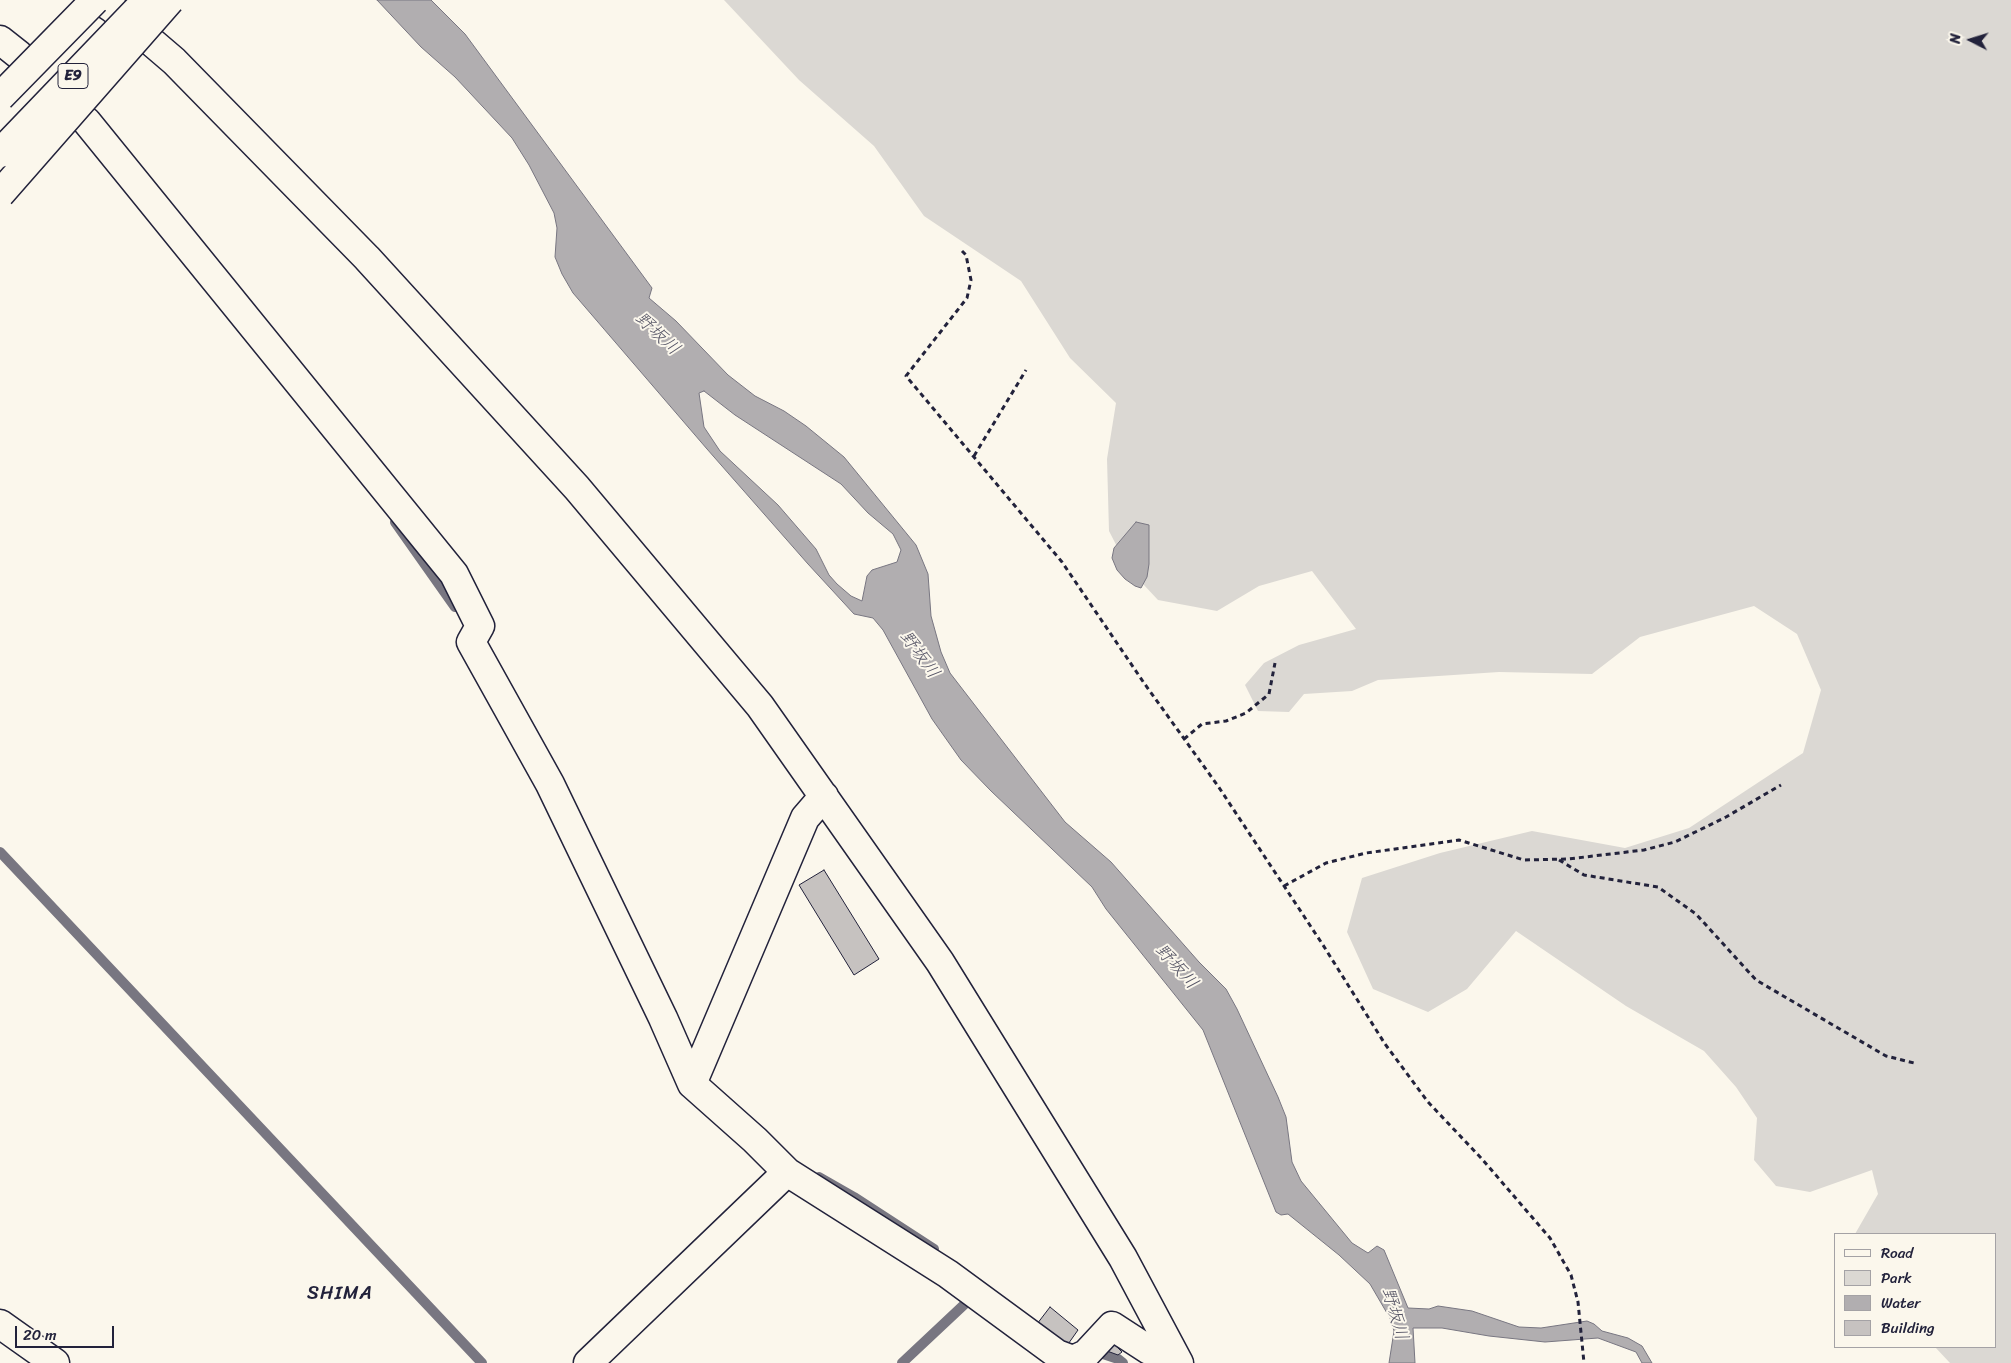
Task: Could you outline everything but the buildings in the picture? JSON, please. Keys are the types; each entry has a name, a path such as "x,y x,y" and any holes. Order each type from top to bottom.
{"main road":[{"path":"0,97 95,0"},
{"path":"100,0 174,61 366,258 570,481 760,706 945,970 1123,1258 1178,1363"},
{"name":"E9","path":"0,126 121,0"},
{"name":"E9","path":"0,153 147,0"},
{"path":"0,194 170,0"},
{"path":"87,122 454,574 480,626 471,642 550,784 663,1018 692,1084 755,1140 787,1172 948,1274 1057,1354 1073,1360 1086,1354 1112,1326 1150,1350 1178,1363"},
{"path":"692,1084 804,818 824,796"},
{"path":"588,1363 787,1172"},
{"path":"0,1325 55,1363"}],"path":[{"path":"962,250 966,255 972,280 967,298 906,376 1062,562 1218,786 1385,1044 1428,1102 1550,1238 1571,1275 1578,1302 1584,1363"},
{"path":"974,456 1026,370"},
{"path":"1184,739 1202,724 1226,721 1246,713 1269,694 1275,663"},
{"path":"1284,886 1326,863 1366,853 1459,840 1524,860 1557,860 1644,850 1676,842 1726,817 1781,785"},
{"path":"1557,860 1584,875 1658,887 1696,914 1756,980 1886,1056 1914,1063"}],"green space":[{"path":"724,0 2011,0 2011,1363 1950,1363 1936,1348 1996,1348 1996,1233 1856,1233 1878,1194 1872,1170 1810,1192 1776,1186 1754,1160 1757,1118 1736,1087 1704,1051 1626,1006 1516,931 1467,989 1428,1012 1373,989 1347,932 1362,878 1440,853 1532,831 1625,848 1689,828 1803,753 1821,690 1797,634 1754,606 1640,637 1592,674 1499,672 1378,680 1352,691 1304,694 1289,712 1258,711 1245,685 1264,663 1299,645 1356,629 1312,571 1259,586 1217,611 1158,600 1128,568 1109,531 1107,459 1116,403 1070,358 1021,281 924,216 874,146 799,80"}],"water":[{"name":"野坂川","path":"377,0 431,0 465,34 652,288 649,298 676,321 728,375 755,396 784,411 806,426 844,457 916,545 928,574 931,616 941,652 950,673 1065,822 1111,862 1199,962 1226,989 1286,1117 1292,1162 1301,1181 1352,1243 1368,1253 1377,1246 1384,1250 1408,1308 1429,1309 1438,1306 1472,1311 1519,1327 1541,1328 1587,1321 1602,1331 1628,1338 1642,1346 1652,1363 1642,1363 1636,1352 1598,1338 1545,1342 1489,1336 1442,1328 1413,1328 1415,1363 1389,1363 1394,1331 1391,1320 1370,1284 1339,1255 1288,1214 1281,1215 1276,1212 1203,1030 1106,909 1092,887 961,760 932,719 883,630 873,618 854,614 707,449 573,293 555,257 557,228 554,213 529,165 512,138 455,77 421,47","holes":["704,391 735,415 841,484 868,513 893,534 901,550 897,562 872,570 867,576 862,601 851,596 837,584 829,575 816,549 778,505 720,451 704,427 699,393"]},
{"path":"1136,522 1149,525 1149,564 1147,577 1141,588 1125,579 1117,570 1112,558 1114,548"}],"waterway":[{"path":"395,522 455,607"},
{"path":"0,852 482,1363"},
{"path":"819,1177 854,1197 934,1249"},
{"path":"902,1363 968,1301"},
{"path":"1100,1353 1118,1359 1123,1363"}],"tunnel":[{"path":"19,55 75,110"}],"district":[{"name":"SHIMA","path":"340,1294"}]}
